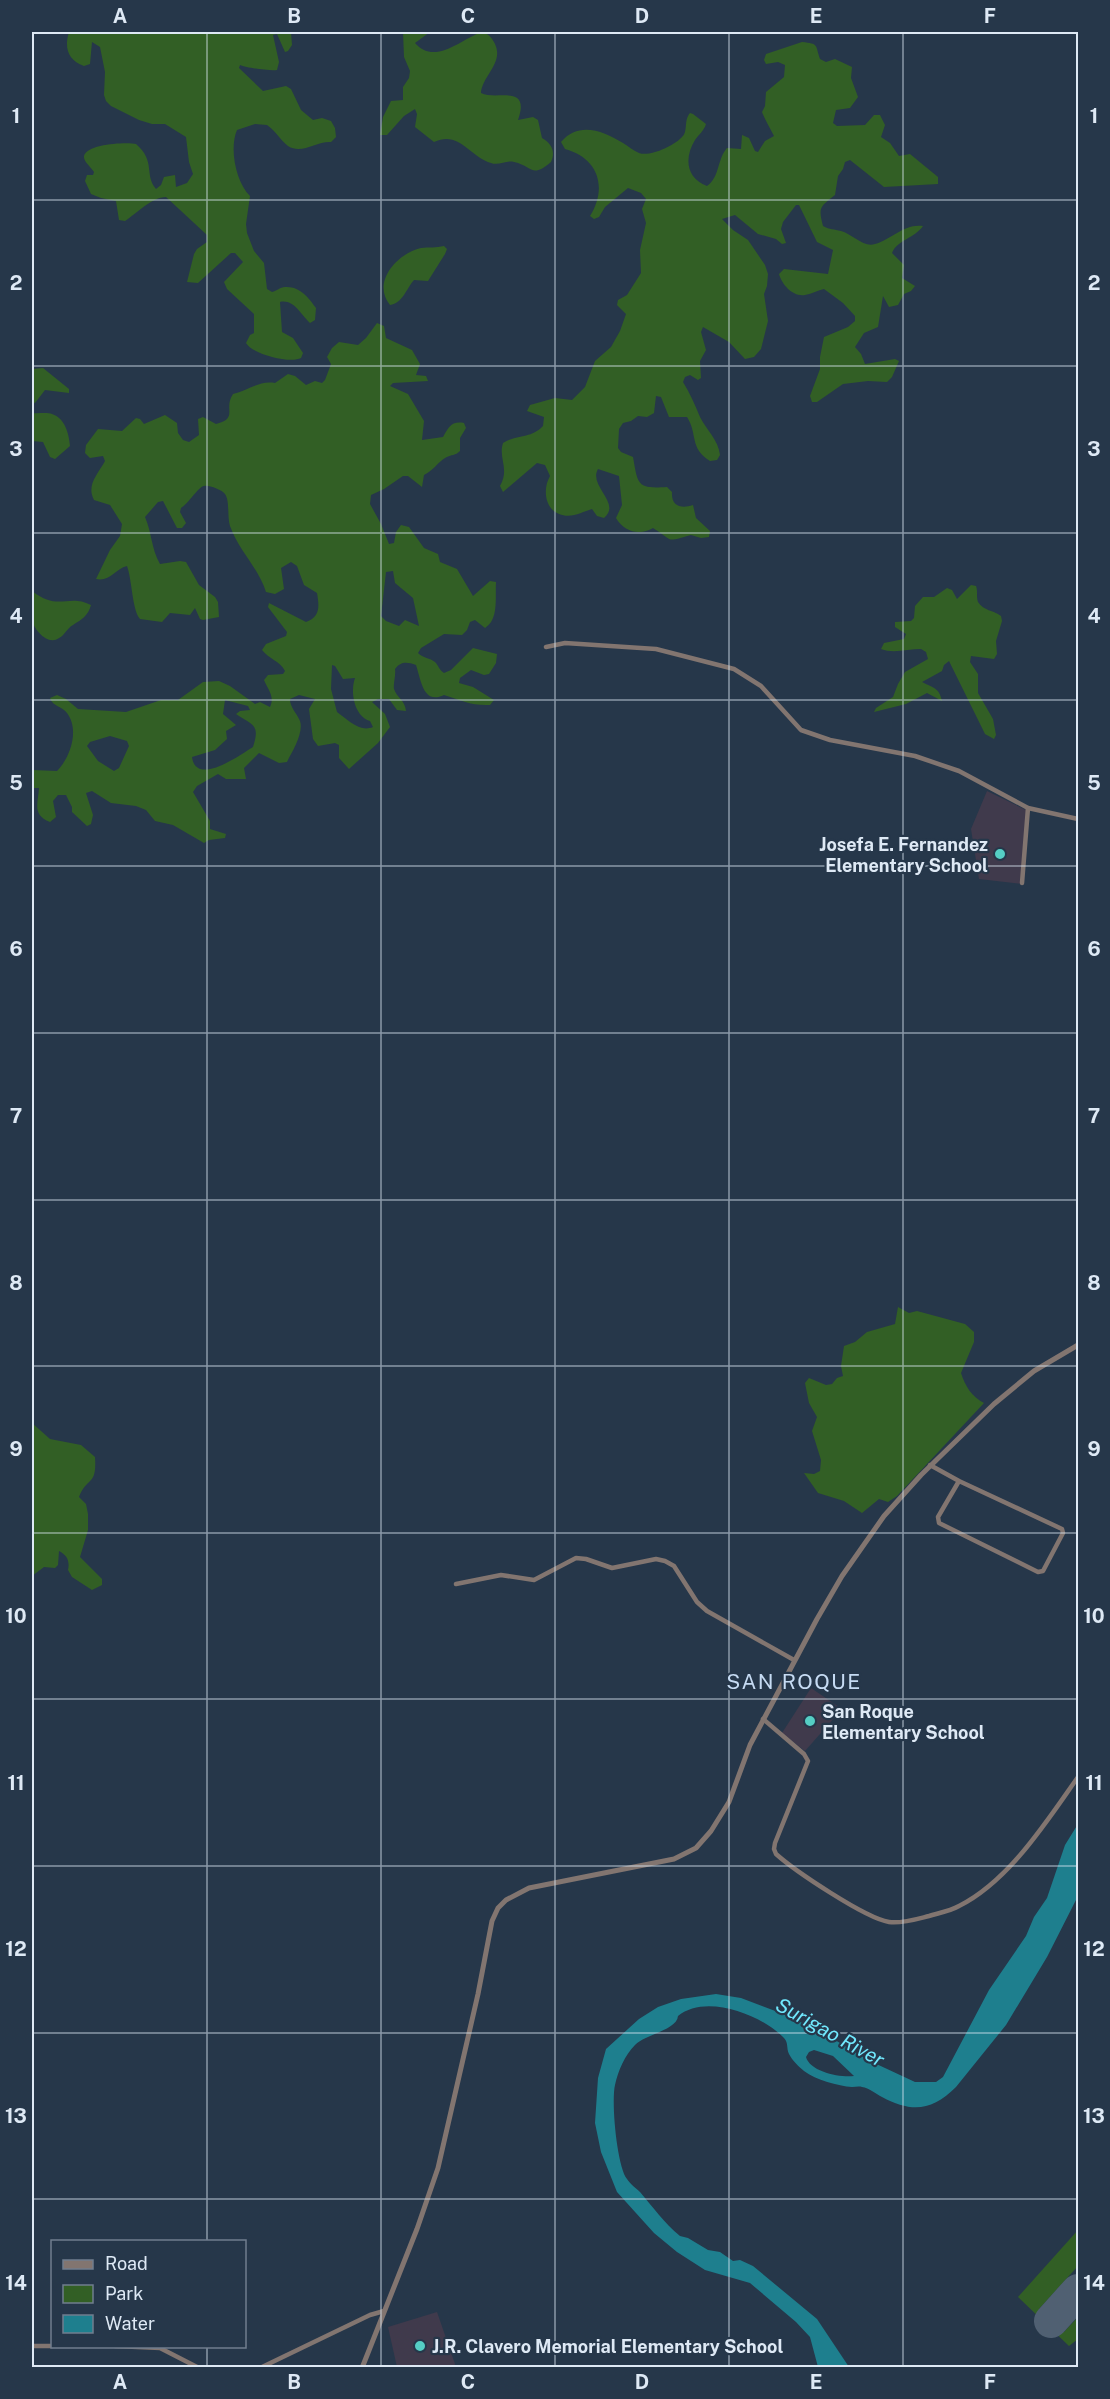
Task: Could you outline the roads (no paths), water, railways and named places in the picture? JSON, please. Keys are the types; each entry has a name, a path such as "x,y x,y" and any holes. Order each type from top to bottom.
{"street":[{"path":"546,647 565,643 656,649 734,669 761,686 801,730 830,740 926,759 959,771 1028,808 1078,819"},
{"path":"1022,883 1028,808"},
{"path":"362,2367 429,2200 478,1994 489,1933 498,1908 510,1896 529,1887 674,1859 696,1848 711,1831 729,1802 750,1745 794,1660 856,1555 884,1516 930,1465 1023,1379 1078,1345"},
{"path":"930,1465 1062,1529 1063,1533 1043,1571 1038,1572 939,1523 938,1517 959,1481"},
{"path":"456,1584 501,1575 534,1580 576,1558 586,1559 612,1569 648,1560 665,1561 679,1573 701,1607 727,1624 794,1660"},
{"path":"763,1719 804,1754 808,1761 775,1843 776,1854 852,1905 891,1922 922,1917 959,1906 992,1884 1038,1833 1078,1776"},
{"path":"260,2367 370,2315 384,2311"},
{"path":"32,2346 51,2346"},
{"path":"160,2348 199,2367"}],"water":[{"path":"1078,1824 1078,1896 1047,1957 1006,2025 956,2087 939,2101 921,2107 903,2106 865,2088 840,2085 815,2077 804,2071 794,2061 789,2054 785,2039 773,2029 747,2015 718,2007 703,2006 690,2009 678,2016 672,2025 635,2045 622,2064 615,2085 614,2105 620,2161 627,2179 680,2236 708,2250 720,2252 733,2261 740,2260 753,2266 817,2319 849,2367 818,2367 810,2337 796,2322 750,2283 705,2270 677,2252 654,2233 617,2192 601,2152 595,2123 598,2078 606,2049 639,2019 658,2007 681,1999 716,1994 741,1998 778,2012 820,2031 870,2061 915,2082 936,2082 943,2077 989,1990 1026,1936 1034,1917 1047,1898 1065,1845","holes":["814,2050 833,2056 854,2076 834,2075 820,2070 813,2067 806,2057"]}],"place":[{"name":"Josefa E. Fernandez Elementary School","path":"1000,854"},
{"name":"San Roque Elementary School","path":"810,1721"},
{"name":"J.R. Clavero Memorial Elementary School","path":"420,2346"}],"district":[{"name":"SAN ROQUE","path":"794,1681"}],"water label":[{"name":"Surigao River","path":"830,2032"}]}
